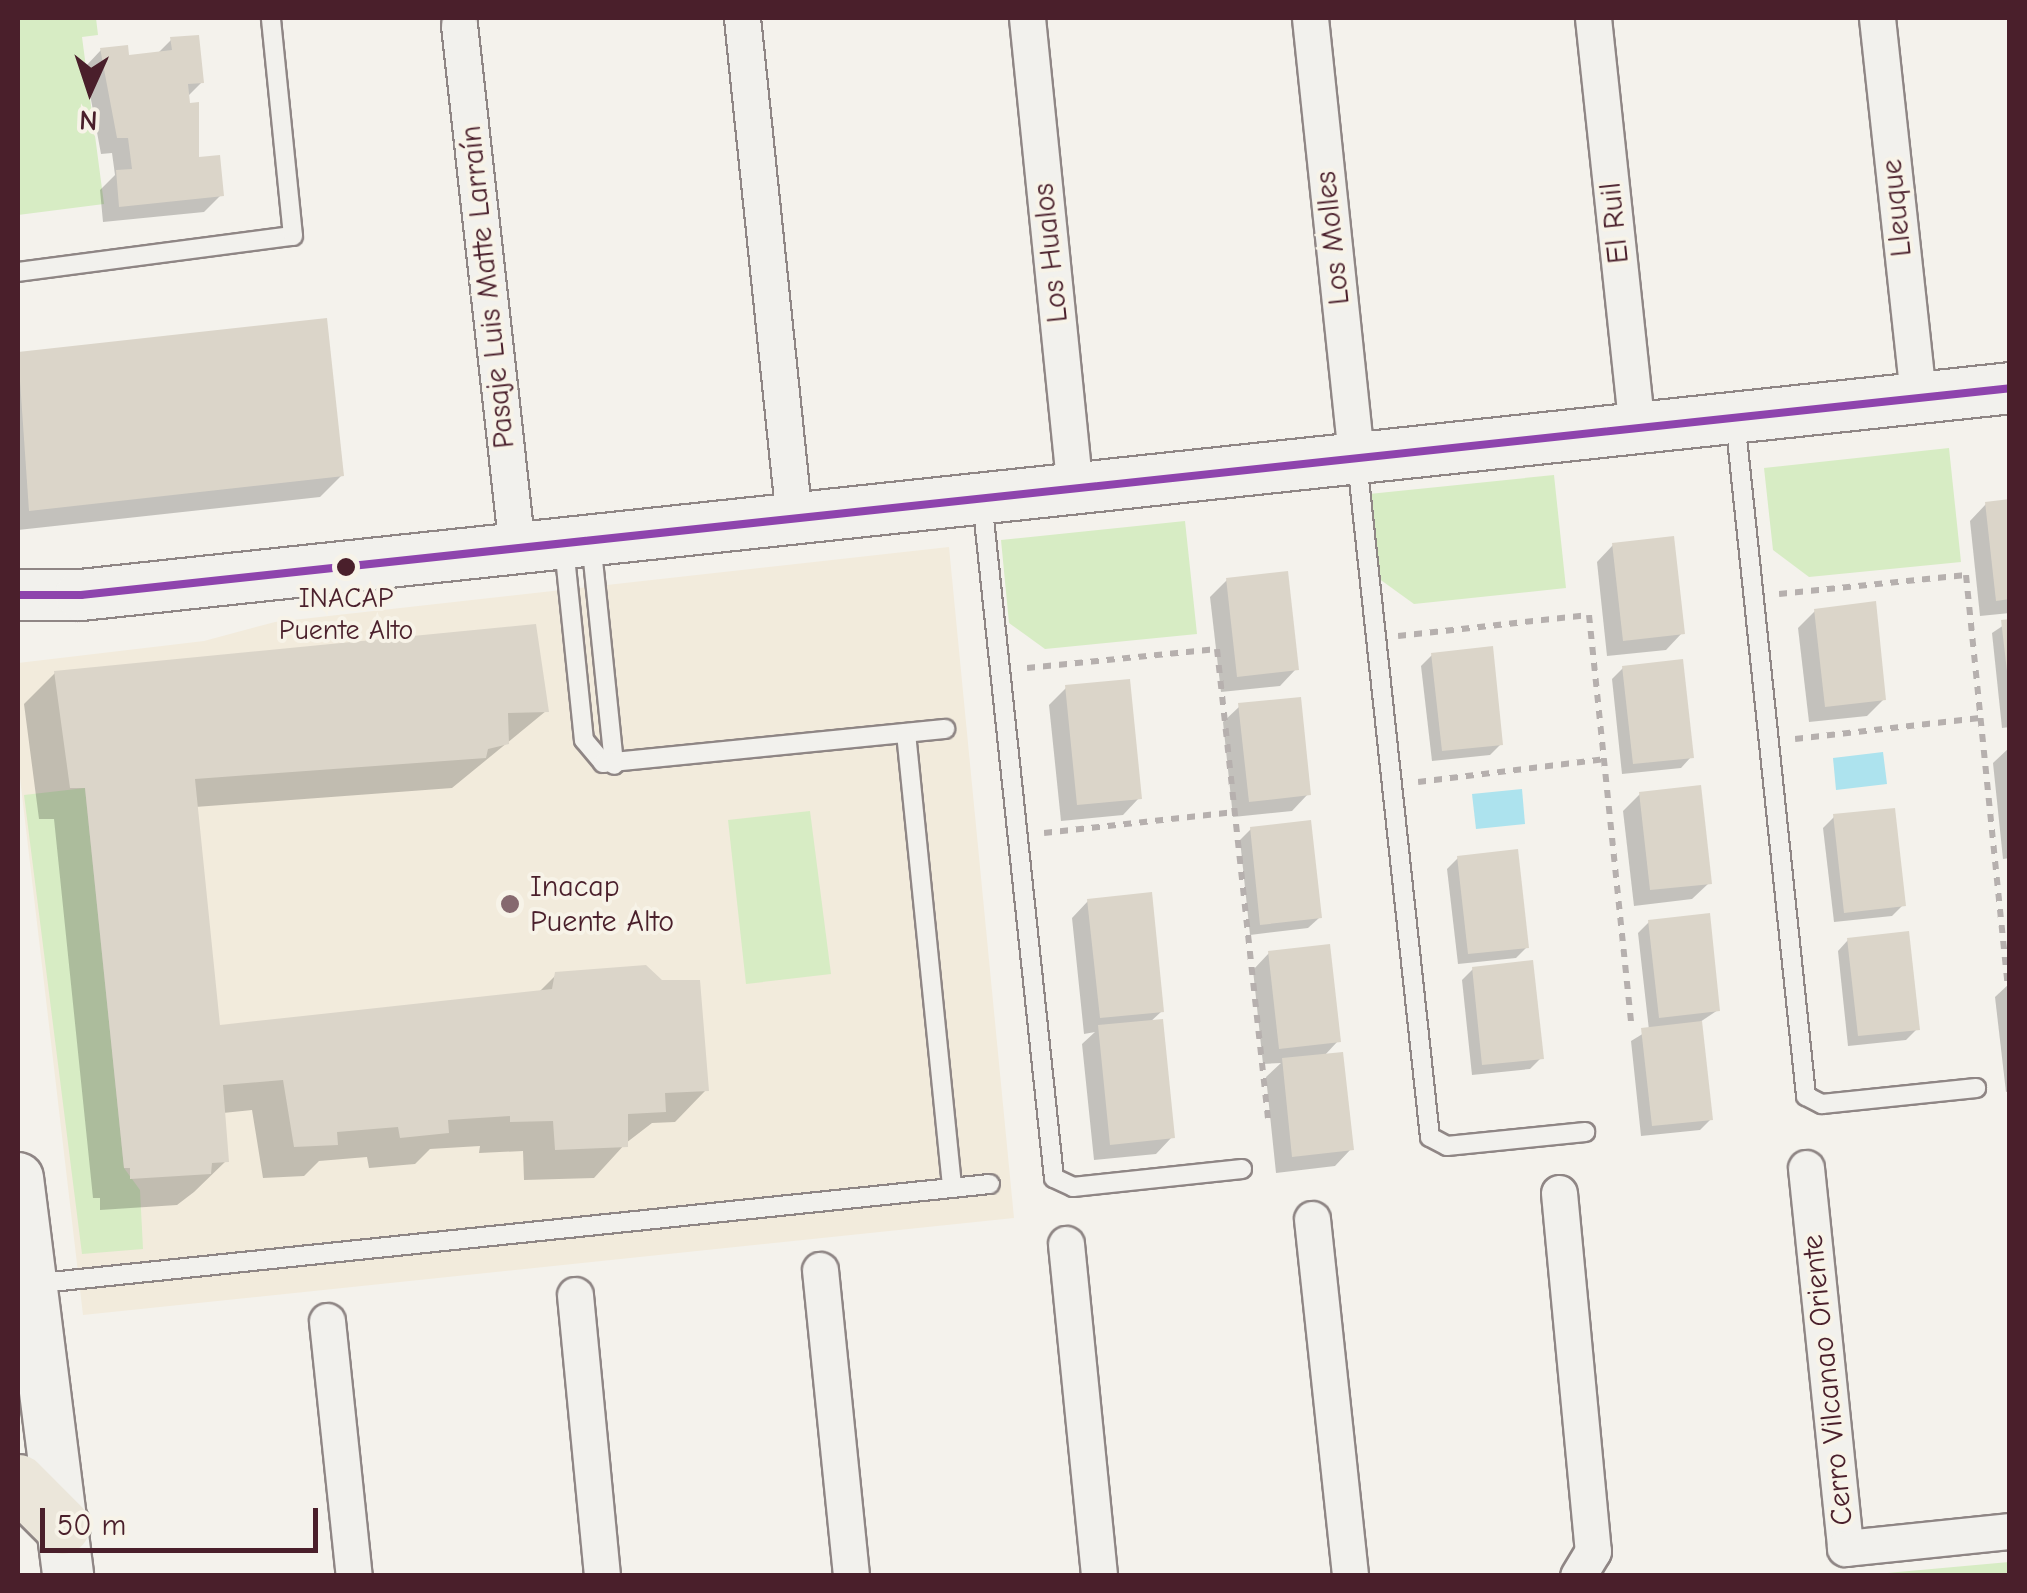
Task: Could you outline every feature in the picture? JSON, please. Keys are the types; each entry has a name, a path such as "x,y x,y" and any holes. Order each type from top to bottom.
{"main road":[{"path":"18,1482 65,1551"}],"street":[{"path":"742,18 794,520"},
{"name":"Los Hualos","path":"1026,18 1075,489"},
{"name":"Los Molles","path":"1310,18 1356,458"},
{"name":"El Ruil","path":"1593,18 1637,428"},
{"name":"Lleuque","path":"1877,18 1918,398"},
{"name":"Pasaje Luis Matte Larraín","path":"459,26 558,545"},
{"path":"18,595 81,595 2010,388"},
{"name":"Cerro Vilcanao Oriente","path":"1806,1168 1844,1548 2010,1532"},
{"path":"18,1178 65,1551"},
{"path":"1558,1193 1593,1550 1578,1576"},
{"path":"1312,1219 1350,1576"},
{"path":"1066,1244 1099,1576"},
{"path":"820,1270 852,1576"},
{"path":"574,1296 602,1576"},
{"path":"327,1321 354,1576"}],"lane":[{"path":"18,272 292,236 271,18"},
{"path":"1735,418 1806,1096 1822,1104 1976,1088"},
{"path":"1356,458 1430,1138 1447,1146 1586,1132"},
{"path":"982,499 1054,1178 1073,1187 1242,1170"},
{"path":"558,545 614,764"},
{"path":"558,545 584,740 594,758 614,764 945,729"},
{"path":"906,733 952,1188"},
{"path":"32,1284 990,1184"}],"path":[{"path":"1754,596 1966,575 2008,990"},
{"path":"1376,638 1589,614 1632,1029"},
{"path":"1000,671 1217,648 1268,1118"},
{"path":"1768,742 1980,718"},
{"path":"1392,785 1604,758"},
{"path":"1018,836 1235,812"}],"shaded area":[{"name":"Inacap Puente Alto","path":"949,547 1014,1218 83,1315 18,761 18,663 204,641 275,622"}],"green space":[{"path":"18,18 96,18 98,35 82,37 104,204 18,215"},
{"path":"1949,448 1961,562 1809,577 1773,550 1764,468"},
{"path":"1554,475 1566,588 1414,604 1378,578 1369,494"},
{"path":"1185,521 1197,634 1045,649 1009,623 1001,540"},
{"path":"85,788 124,1168 140,1190 143,1249 82,1254 24,795"},
{"path":"810,811 831,974 746,984 728,820"},
{"path":"2009,1562 2009,1575 1865,1575"}],"water":[{"path":"1883,752 1887,784 1836,790 1833,758"},
{"path":"1522,789 1525,824 1476,829 1472,794"}],"building":[{"path":"199,35 204,83 188,84 190,103 199,102 199,157 220,155 224,196 119,207 116,170 132,169 128,138 117,138 100,48 128,45 129,55 172,50 170,37"},
{"path":"327,318 344,476 29,511 18,352"},
{"path":"2010,499 2010,599 1996,601 1985,502"},
{"path":"1674,536 1685,634 1623,641 1612,543"},
{"path":"1288,571 1299,670 1237,677 1226,578"},
{"path":"1876,601 1886,700 1825,707 1814,609"},
{"path":"2010,619 2010,671 2007,671 2001,620"},
{"path":"536,624 549,712 508,713 509,744 488,749 486,758 195,779 220,1025 552,989 555,972 646,965 662,980 700,980 709,1091 665,1093 666,1112 628,1114 628,1147 555,1150 553,1121 510,1122 510,1116 448,1120 449,1133 400,1138 398,1127 337,1132 338,1145 294,1147 283,1080 223,1085 229,1162 212,1163 211,1174 130,1179 130,1168 124,1168 85,788 70,788 54,671"},
{"path":"1493,646 1503,745 1442,751 1431,653"},
{"path":"1683,659 1694,758 1633,764 1622,666"},
{"path":"1130,679 1142,799 1077,805 1065,685"},
{"path":"1301,697 1311,795 1249,802 1238,703"},
{"path":"1701,785 1712,884 1650,890 1639,792"},
{"path":"1895,808 1906,906 1844,913 1833,814"},
{"path":"1311,820 1322,918 1260,925 1250,827"},
{"path":"1518,849 1529,948 1468,954 1457,856"},
{"path":"1152,892 1164,1012 1100,1018 1087,899"},
{"path":"1710,913 1720,1011 1659,1018 1648,920"},
{"path":"1909,931 1920,1030 1858,1036 1847,938"},
{"path":"1330,944 1341,1042 1279,1049 1268,951"},
{"path":"1533,960 1544,1059 1482,1065 1472,967"},
{"path":"1163,1019 1175,1138 1110,1145 1098,1025"},
{"path":"1702,1021 1713,1120 1652,1126 1641,1028"},
{"path":"1343,1052 1354,1150 1292,1157 1282,1058"}],"transit line":[{"path":"18,595 81,595 2010,388"}],"place":[{"name":"INACAP Puente Alto","path":"346,567"},
{"name":"Inacap Puente Alto","path":"510,904"}]}
